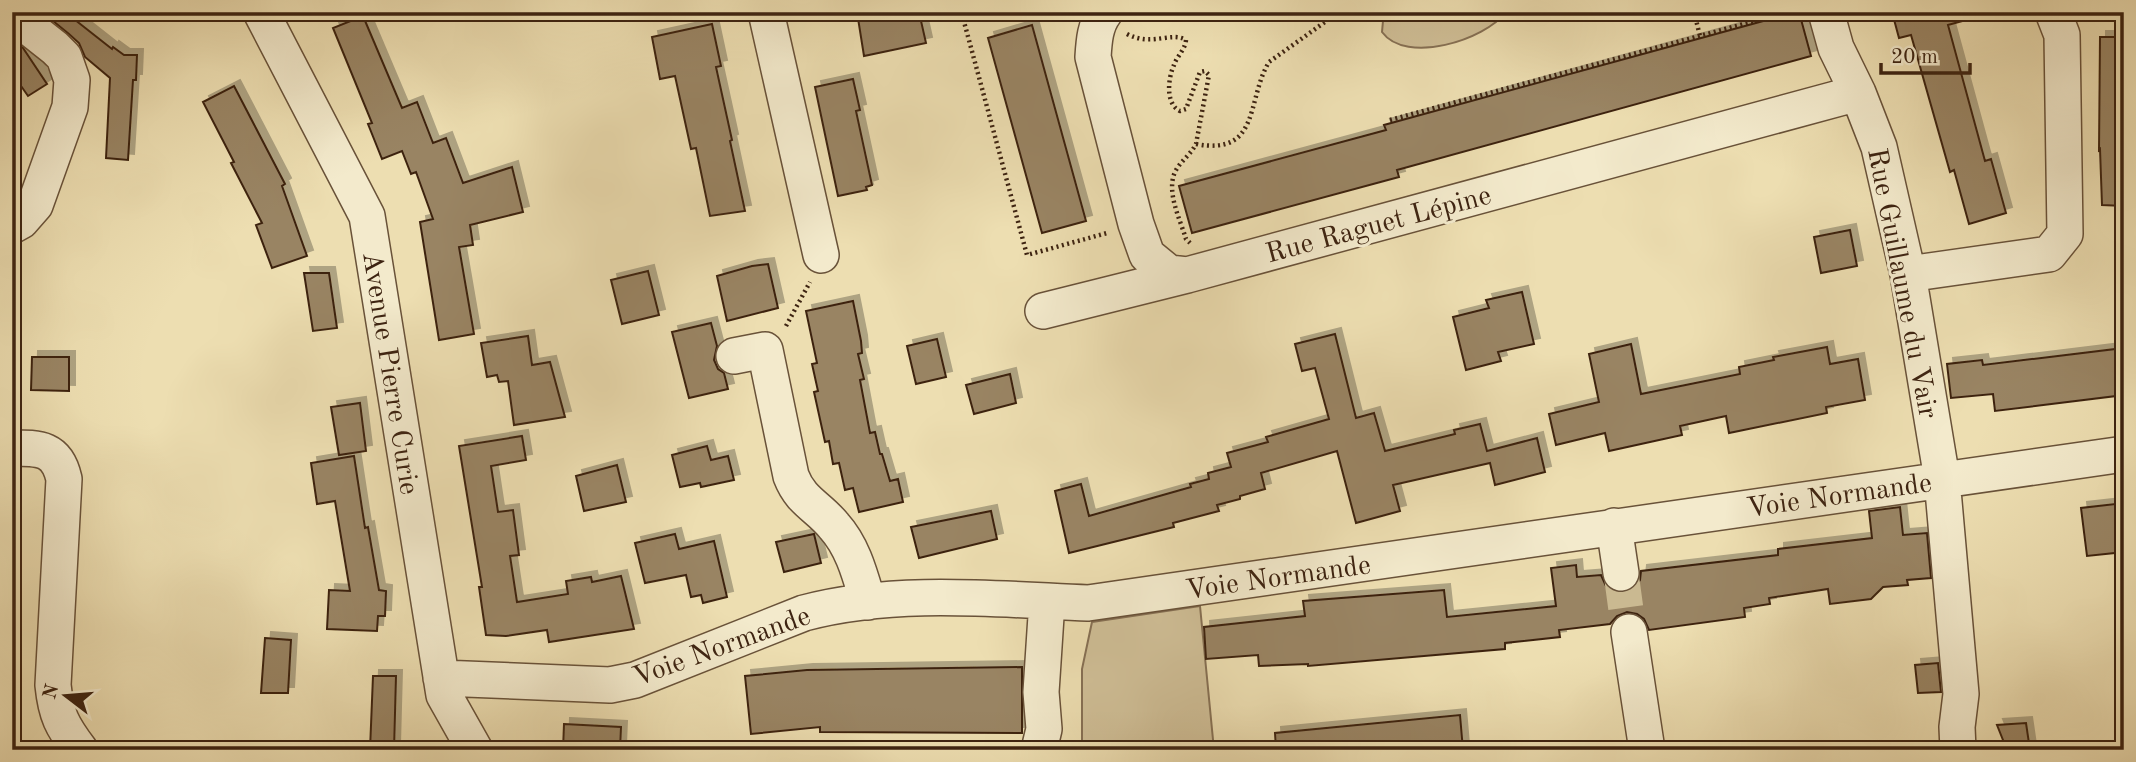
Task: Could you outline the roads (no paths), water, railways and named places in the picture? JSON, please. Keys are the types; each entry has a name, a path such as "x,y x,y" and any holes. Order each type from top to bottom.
{"street":[{"name":"Avenue Pierre Curie","path":"261,12 367,216 444,695 475,750"},
{"path":"766,12 821,255"},
{"name":"Rue Guillaume du Vair","path":"1826,12 1836,48 1858,93 1879,147 1908,274 1942,480 1961,694 1957,727 1958,750"},
{"path":"1908,274 2049,254 2065,234 2062,34 2053,12"},
{"path":"12,14 64,57 72,80 70,107 35,205 21,221 12,226"},
{"path":"1103,15 1094,36 1093,57 1136,224 1147,255 1169,273 1187,275"},
{"name":"Rue Raguet Lépine","path":"1043,311 1187,275 1858,93"},
{"path":"749,353 797,490 812,507 833,523 848,543 868,602"},
{"path":"12,448 37,448 49,453 61,468 64,479 53,685 56,709 65,731 80,750"},
{"name":"Voie Normande","path":"441,678 610,685 635,680 804,613 830,606 959,597 1088,603 2124,454"},
{"path":"1614,526 1621,573"},
{"path":"1040,750 1044,729 1041,692 1047,601"},
{"path":"1629,632 1647,750"}],"tunnel":[{"path":"1621,573 1629,632"}]}
